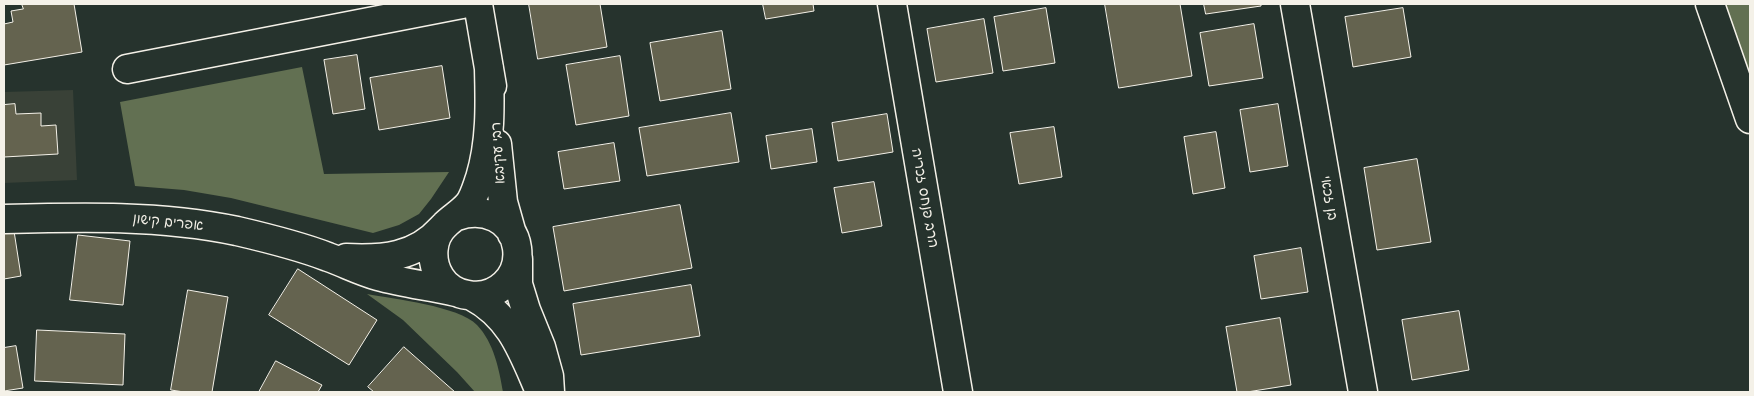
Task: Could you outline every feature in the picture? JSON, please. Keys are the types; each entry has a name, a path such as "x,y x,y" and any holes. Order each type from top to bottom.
{"street":[{"path":"127,69 462,4"},
{"name":"רבי עקיבא","path":"478,4 495,103 500,186 506,217 515,245 518,284 541,347 549,376 550,392"},
{"name":"הרב פנחס זכריה","path":"892,4 958,392"},
{"name":"בן זכאי","path":"1295,4 1363,392"},
{"path":"1710,4 1750,119"},
{"name":"רבי עקיבא","path":"449,222 469,204 484,162 488,128 489,68"},
{"path":"464,294 487,295 494,292 505,284 515,268 515,245 500,220 489,214 476,212 449,222 434,247 435,266 441,278 464,294 487,304 506,324 521,348 540,392"},
{"name":"אפרים קישון","path":"4,218 96,217 151,219 187,223 239,232 328,257 380,276 464,294"},
{"name":"אפרים קישון","path":"328,257 364,258 401,254 423,246 449,222"}],"shaded area":[{"path":"73,90 77,180 4,183 4,92"}],"green space":[{"path":"1721,4 1750,4 1750,97"},
{"path":"302,67 324,174 449,172 419,214 399,225 373,233 231,198 184,190 135,186 120,102"},
{"path":"367,294 425,304 468,318 483,332 492,348 503,392 475,392 403,320"}],"building":[{"path":"22,4 74,4 82,52 4,65 4,24 13,22 11,11 23,9"},
{"path":"529,4 600,4 607,47 538,59"},
{"path":"763,4 813,4 814,11 766,19"},
{"path":"1105,4 1180,4 1192,76 1119,88"},
{"path":"1204,4 1261,4 1261,6 1206,14"},
{"path":"1046,8 1055,63 1003,71 994,17"},
{"path":"1403,8 1411,57 1353,67 1345,17"},
{"path":"984,19 993,73 936,82 927,29"},
{"path":"1254,24 1263,78 1209,86 1200,33"},
{"path":"722,31 731,89 660,101 650,43"},
{"path":"357,55 365,109 333,114 324,60"},
{"path":"620,56 629,116 576,125 566,65"},
{"path":"442,66 450,118 379,130 370,78"},
{"path":"15,104 16,114 41,113 41,126 56,125 58,154 4,157 4,105"},
{"path":"1278,104 1288,166 1250,172 1240,110"},
{"path":"731,113 739,162 647,176 639,128"},
{"path":"887,114 893,152 838,161 832,123"},
{"path":"1054,127 1062,177 1019,184 1010,133"},
{"path":"812,129 817,162 771,169 766,136"},
{"path":"1216,132 1225,188 1193,194 1184,137"},
{"path":"614,143 620,181 564,189 558,152"},
{"path":"1417,159 1431,242 1377,250 1364,168"},
{"path":"874,182 882,226 842,233 834,188"},
{"path":"680,205 692,268 564,291 553,227"},
{"path":"14,231 21,276 4,279 4,232"},
{"path":"78,235 130,241 123,305 70,300"},
{"path":"1301,248 1308,292 1261,299 1254,256"},
{"path":"298,269 377,320 349,365 269,315"},
{"path":"691,285 700,336 581,355 573,304"},
{"path":"188,290 228,297 212,392 171,390"},
{"path":"1459,311 1469,370 1412,380 1402,320"},
{"path":"1280,318 1291,385 1237,392 1226,327"},
{"path":"37,330 125,334 123,385 35,381"},
{"path":"16,346 23,388 4,391 4,348"},
{"path":"404,347 455,392 374,392 368,387"},
{"path":"276,361 322,385 318,392 259,392"}]}
